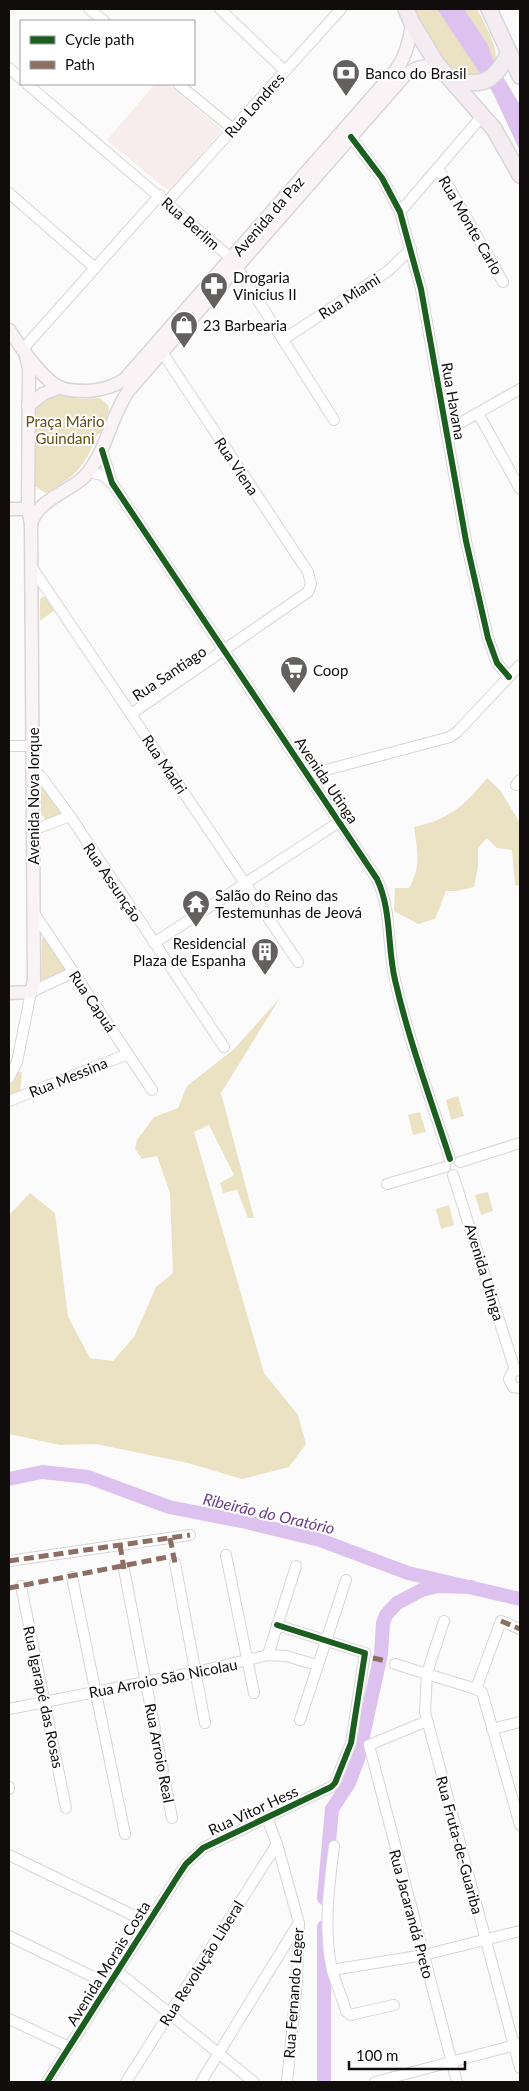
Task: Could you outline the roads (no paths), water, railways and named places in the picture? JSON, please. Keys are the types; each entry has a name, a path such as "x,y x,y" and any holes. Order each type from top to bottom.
{"highway":[{"path":"406,9 412,23 437,64 484,115 520,175"},
{"path":"491,11 520,76"},
{"path":"450,79 473,84 483,81 495,75 509,52"}],"main road":[{"name":"Avenida da Paz","path":"116,410 129,390 234,262 396,70 404,57 409,43 412,23"},
{"name":"Avenida da Paz","path":"100,389 116,385 124,379 351,137 406,74 417,68 437,64"},
{"path":"9,330 24,353 51,381 60,387 84,391 100,389 114,403 116,410 102,450 88,472 74,485 35,512 31,524"},
{"path":"24,353 28,368 28,484 34,492 42,496 60,494"},
{"path":"28,406 43,394 60,387"},
{"name":"Avenida Nova Iorque","path":"28,484 28,510 31,524 34,913 34,980 31,992"},
{"path":"9,509 28,510"},
{"path":"9,993 31,992"}],"street":[{"path":"89,9 103,20"},
{"path":"220,9 285,71"},
{"name":"Rua Londres","path":"24,353 95,268 232,129 341,9"},
{"name":"Rua Berlim","path":"28,85 163,198 234,262 334,420"},
{"path":"179,85 232,129"},
{"path":"400,212 484,115"},
{"name":"Rua Havana","path":"351,137 382,178 400,212 411,249 421,289 466,541 488,638 497,663 509,677"},
{"name":"Rua Monte Carlo","path":"438,168 503,282"},
{"path":"9,193 95,268"},
{"name":"Rua Miami","path":"284,339 388,271 411,249"},
{"name":"Rua Viena","path":"162,352 308,572 311,580"},
{"path":"446,432 520,389"},
{"path":"478,413 520,489"},
{"name":"Avenida Utinga","path":"102,450 112,482 382,889 387,913 392,963 399,994 451,1163 447,1172 454,1175 518,1370 510,1374 509,1379 513,1387 520,1390"},
{"path":"88,472 102,475 112,482"},
{"name":"Rua Madri","path":"31,566 298,962"},
{"name":"Rua Santiago","path":"131,714 308,592 311,588 311,580"},
{"path":"307,775 450,737 458,732 520,665"},
{"path":"9,746 32,746"},
{"name":"Rua Assunção","path":"33,769 43,779 70,816 224,1047"},
{"path":"33,830 70,816"},
{"path":"154,943 339,822"},
{"name":"Rua Capuá","path":"34,913 152,1090"},
{"path":"31,992 74,972"},
{"name":"Avenida Nova Iorque","path":"9,1078 16,1066 31,992"},
{"name":"Rua Messina","path":"9,1101 128,1054"},
{"path":"387,1184 520,1143"},
{"path":"9,1561 190,1535"},
{"path":"226,1555 254,1693"},
{"path":"175,1563 205,1723"},
{"path":"268,1655 296,1566"},
{"name":"Rua Arroio Real","path":"124,1569 172,1818"},
{"path":"72,1577 125,1834"},
{"path":"300,1720 346,1580"},
{"name":"Rua Igarapé das Rosas","path":"21,1586 66,1808"},
{"name":"Rua Fruta-de-Guariba","path":"444,1621 427,1673 424,1704 486,1940 517,2045 520,2068"},
{"path":"476,1688 501,1621 520,1629"},
{"path":"277,1625 325,1640"},
{"name":"Rua Vitor Hess","path":"192,1857 214,1842 327,1789 335,1783 350,1743 365,1653 325,1640"},
{"name":"Rua Arroio São Nicolau","path":"9,1709 196,1672 268,1655 286,1656 317,1665"},
{"path":"396,1664 476,1688 482,1692 486,1699 492,1729 520,1819"},
{"name":"Rua Jacarandá Preto","path":"427,1721 369,1745 457,2082"},
{"path":"492,1729 520,1722"},
{"name":"Rua Fernando Leger","path":"267,1818 277,1844 299,1923 297,1981 287,2082"},
{"name":"Rua Revolução Liberal","path":"126,2082 277,1844"},
{"path":"334,1846 328,1927 332,1970 348,2014 394,2005"},
{"path":"9,1855 149,1923"},
{"name":"Avenida Morais Costa","path":"47,2082 192,1857"},
{"path":"201,2082 299,1923"},
{"path":"332,1970 424,1955 520,1931"},
{"path":"9,1936 110,1985"},
{"path":"118,1972 254,2082"},
{"path":"9,2019 69,2048"},
{"path":"375,2082 399,2080 451,2062 517,2045"}],"waterway":[{"name":"Ribeirão do Oratório","path":"9,1479 42,1472 88,1477 169,1507 246,1522 320,1540 408,1573 520,1599"},
{"path":"324,1898 332,1809 349,1783 358,1759 381,1654 383,1623 386,1615 397,1603 422,1590 438,1586 471,1587"},
{"path":"324,1927 324,2080"}],"place":[{"name":"Banco do Brasil","path":"346,97"},
{"name":"Drogaria Vinicius II","path":"214,310"},
{"name":"23 Barbearia","path":"184,349"},
{"name":"Coop","path":"294,694"},
{"name":"Salão do Reino das Testemunhas de Jeová","path":"196,928"},
{"name":"Residencial Plaza de Espanha","path":"265,976"}],"park label":[{"name":"Praça Mário Guindani","path":"65,430"}]}
